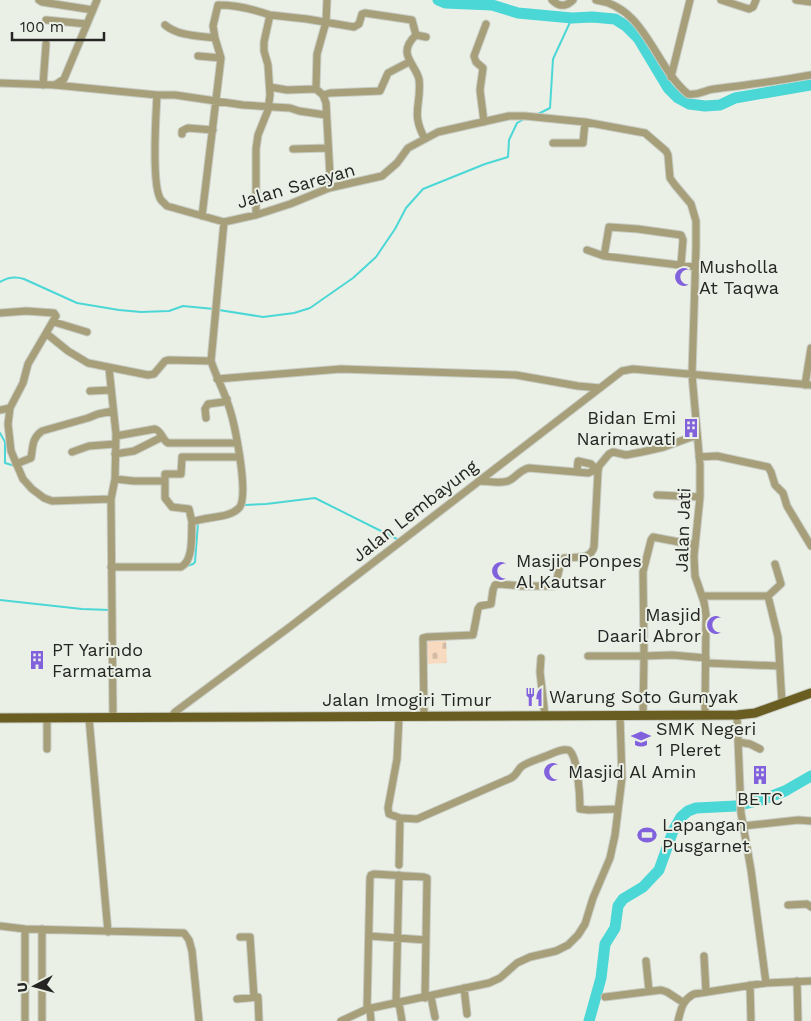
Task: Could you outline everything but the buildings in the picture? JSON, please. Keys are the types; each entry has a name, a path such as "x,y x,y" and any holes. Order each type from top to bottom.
{"main road":[{"name":"Jalan Imogiri Timur","path":"0,718 737,715 748,714 811,693"}],"street":[{"path":"38,0 93,10"},
{"path":"55,85 64,79 97,0"},
{"path":"316,89 317,54 326,22 327,0"},
{"path":"552,0 564,6 573,0"},
{"path":"596,0 605,1 616,6 638,25 647,36 671,77 688,94 701,94 713,89 773,82 811,75"},
{"path":"671,77 690,0"},
{"path":"721,0 749,9 753,7 756,0"},
{"path":"796,0 811,2"},
{"path":"202,216 221,58 213,26 218,3 250,8 270,14 356,27 365,13 412,19 416,35 408,49 409,62 418,73 417,120 425,140"},
{"path":"256,215 256,149 258,134 268,107 270,87 264,51 266,29 270,14"},
{"path":"46,20 87,24"},
{"path":"484,122 480,90 483,68 476,62 474,56 486,24"},
{"path":"165,25 174,31 215,38"},
{"path":"416,35 426,37"},
{"path":"43,85 46,44"},
{"path":"198,56 221,58"},
{"path":"323,95 330,93 380,91 388,73 409,62"},
{"path":"0,83 55,85 175,95 216,102 290,108 326,115"},
{"path":"270,87 287,90 316,89 323,95 325,99 330,176 329,188"},
{"name":"Jalan Sareyan","path":"157,95 154,142 161,200 167,206 224,222 256,215 290,204 329,188 382,176 397,163 408,148 438,132 509,116 585,122 642,131 664,148 668,155 670,178 691,204 696,220"},
{"path":"553,143 583,143 585,122"},
{"path":"182,134 182,131 188,128 213,130"},
{"path":"292,149 328,148"},
{"name":"Jalan Jati","path":"696,220 692,375 699,457 700,497 695,545 695,571 705,607 705,715"},
{"path":"192,522 229,514 240,508 244,499 237,443 226,400 211,361 224,222"},
{"path":"604,256 609,227 638,229 681,235 683,240 681,265"},
{"path":"587,250 604,256 696,267"},
{"path":"0,313 54,313 56,316 28,364 23,384 10,408 8,436 11,451 23,479 32,489 52,501 110,499"},
{"path":"54,322 87,332"},
{"path":"46,334 88,364 151,375 168,360 211,361"},
{"path":"808,385 811,348"},
{"path":"110,368 115,440 115,479 110,499 113,718"},
{"path":"217,379 341,369 508,374 600,388"},
{"name":"Jalan Lembayung","path":"171,718 175,712 291,626 620,372 627,369 808,385"},
{"path":"90,391 111,390"},
{"path":"206,418 205,409 208,404 226,400"},
{"path":"0,410 10,408"},
{"path":"16,464 31,458 33,441 42,431 113,411"},
{"path":"72,452 155,429 159,430 162,437 168,443 237,443"},
{"path":"424,717 423,638 473,635 478,608 482,605 491,604 492,590 495,585 554,586 564,558 588,556 591,554 594,547 598,469 610,453 626,455 642,452 697,435"},
{"path":"115,454 134,451 162,437"},
{"path":"111,567 181,567 185,565 189,557 192,522 189,509 172,507 165,498 165,474 181,474 182,444"},
{"path":"699,457 716,456 768,468 775,486 783,493 787,506 811,546"},
{"path":"182,457 240,457"},
{"path":"479,481 505,482 525,469 577,472"},
{"path":"115,479 165,481"},
{"path":"657,495 700,497"},
{"path":"643,715 643,572 650,540 658,538 695,545"},
{"path":"702,596 768,596 781,584 775,564"},
{"path":"768,596 778,637 782,703"},
{"path":"588,656 672,655 706,661 779,666"},
{"path":"541,658 540,672 545,716"},
{"path":"737,715 741,813 760,929 766,983"},
{"path":"341,1021 368,1009 398,1004 495,981 524,960 562,948 578,935 585,924 593,898 610,858 618,810 622,768 620,716"},
{"path":"399,717 397,759 388,808 390,815 400,818 417,819 511,778 518,774 522,766 554,752 568,750 572,751 574,756 578,777 580,809 618,810"},
{"path":"90,718 108,932"},
{"path":"47,719 47,749"},
{"path":"738,742 760,748"},
{"path":"399,865 400,818"},
{"path":"743,826 798,820 811,821"},
{"path":"372,1021 368,1009 371,877 374,874 427,878 426,940 428,997 435,1017"},
{"path":"400,875 398,1004 402,1021"},
{"path":"788,905 808,904 811,908"},
{"path":"0,926 25,929 184,933 192,951 199,1021"},
{"path":"25,929 25,1021"},
{"path":"42,929 42,1021"},
{"path":"240,937 254,936 254,997"},
{"path":"369,936 426,940"},
{"path":"704,956 706,992"},
{"path":"646,961 649,991"},
{"path":"678,1021 684,1002 690,996 766,983 811,981"},
{"path":"797,982 798,1021"},
{"path":"750,985 751,1021"},
{"path":"464,988 467,1014"},
{"path":"605,997 649,991 665,991 684,1002"},
{"path":"237,998 258,997 259,1021"}],"green space":[{"path":"446,638 447,663 424,664 425,639"}],"waterway":[{"path":"438,0 445,3 492,5 518,13 572,18 615,19 626,26 638,38 668,88 678,98 689,104 720,105 735,98 811,85"},
{"path":"538,114 550,108 553,59 572,18"},
{"path":"219,310 263,317 294,313 310,308 353,278 376,257 395,229 406,208 423,189 485,164 508,157 509,140 517,123 524,119"},
{"path":"0,282 6,279 21,278 77,303 119,310 141,312 169,311 183,306 214,309"},
{"path":"0,433 5,442 5,463 15,466"},
{"path":"243,507 244,505 315,498 397,539"},
{"path":"187,566 195,562 198,523"},
{"path":"0,600 82,609 110,610"},
{"path":"589,1021 601,978 605,944 615,928 618,906 623,899 643,887 659,870 673,831 681,817 688,811 696,808 736,806 761,800 785,791 811,776"}],"place":[{"name":"Musholla At Taqwa","path":"684,277"},
{"name":"Bidan Emi Narimawati","path":"691,428"},
{"name":"Masjid Ponpes Al Kautsar","path":"501,571"},
{"name":"Masjid Daaril Abror","path":"716,625"},
{"name":"PT Yarindo Farmatama","path":"37,660"},
{"name":"Warung Soto Gumyak","path":"534,697"},
{"name":"SMK Negeri 1 Pleret","path":"641,739"},
{"name":"Masjid Al Amin","path":"553,772"},
{"name":"BETC","path":"760,775"},
{"name":"Lapangan Pusgarnet","path":"647,835"}]}
